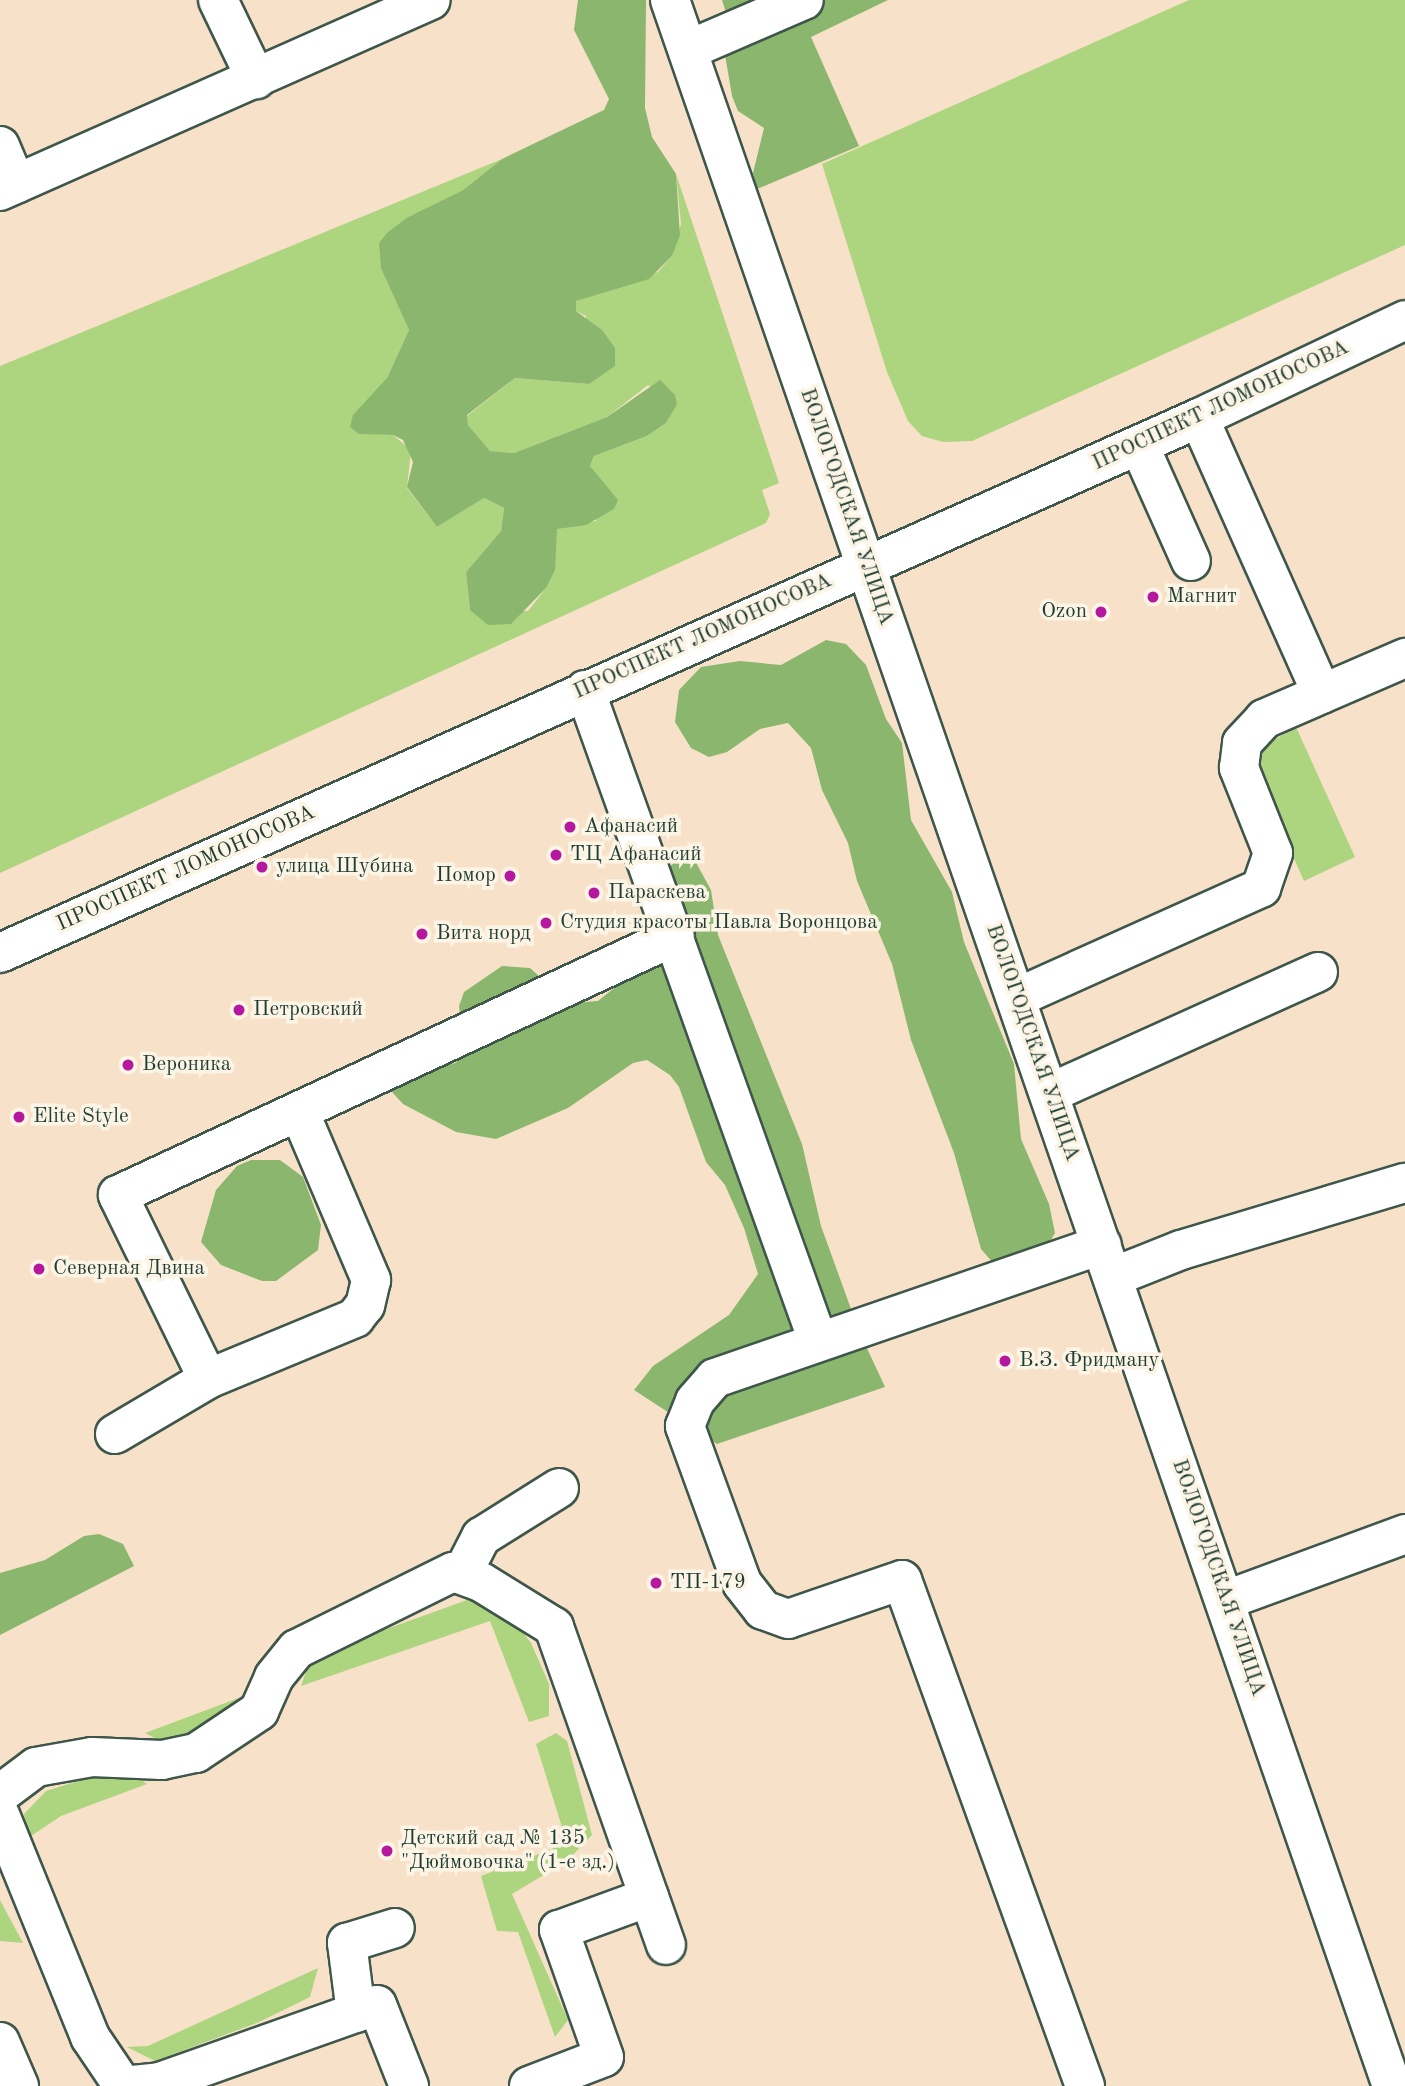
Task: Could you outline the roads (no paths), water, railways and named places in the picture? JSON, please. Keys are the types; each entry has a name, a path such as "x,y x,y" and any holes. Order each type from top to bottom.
{"street":[{"path":"218,0 256,79"},
{"name":"ВОЛОГОДСКАЯ УЛИЦА","path":"670,0 864,565 1226,1600 1392,2045 1392,2086"},
{"path":"688,50 804,0"},
{"path":"0,146 8,188 427,1"},
{"name":"ПРОСПЕКТ ЛОМОНОСОВА","path":"0,953 864,565 1199,418 1405,320"},
{"path":"1199,418 1322,694"},
{"path":"1139,445 1191,562"},
{"path":"1016,998 1261,888 1273,853 1239,768 1242,743 1264,719 1405,658"},
{"path":"585,690 818,1341"},
{"path":"208,1380 118,1195 675,936"},
{"path":"1050,1093 1318,972"},
{"path":"115,1434 208,1380 355,1318 365,1305 371,1280 299,1111"},
{"path":"1085,2086 902,1580 788,1619 763,1610 742,1583 685,1426 695,1401 715,1378 818,1341 1107,1261 1181,1250 1405,1183"},
{"path":"462,1574 481,1537 559,1488"},
{"path":"1226,1600 1405,1534"},
{"path":"0,1794 36,1768 92,1757 162,1760 196,1753 259,1711 274,1677 297,1649 453,1572 462,1574 554,1627 666,1945"},
{"path":"0,1815 90,2037 123,2086 160,2082 377,2005 409,2086"},
{"path":"529,2086 604,2057 559,1930 649,1897"},
{"path":"356,2013 347,1944 395,1928"},
{"path":"0,2042 19,2086"}],"place":[{"name":"Магнит","path":"1153,597"},
{"name":"Ozon","path":"1101,612"},
{"name":"Афанасий","path":"570,827"},
{"name":"ТЦ Афанасий","path":"556,855"},
{"name":"улица Шубина","path":"262,867"},
{"name":"Помор","path":"510,876"},
{"name":"Параскева","path":"594,893"},
{"name":"Студия красоты Павла Воронцова","path":"546,923"},
{"name":"Вита норд","path":"422,934"},
{"name":"Петровский","path":"239,1010"},
{"name":"Вероника","path":"128,1065"},
{"name":"Elite Style","path":"19,1117"},
{"name":"Северная Двина","path":"39,1269"},
{"name":"В.З. Фридману","path":"1005,1361"},
{"name":"ТП-179","path":"656,1583"},
{"name":"Детский сад № 135 \"Дюймовочка\" (1-е зд.)","path":"387,1851"}]}
